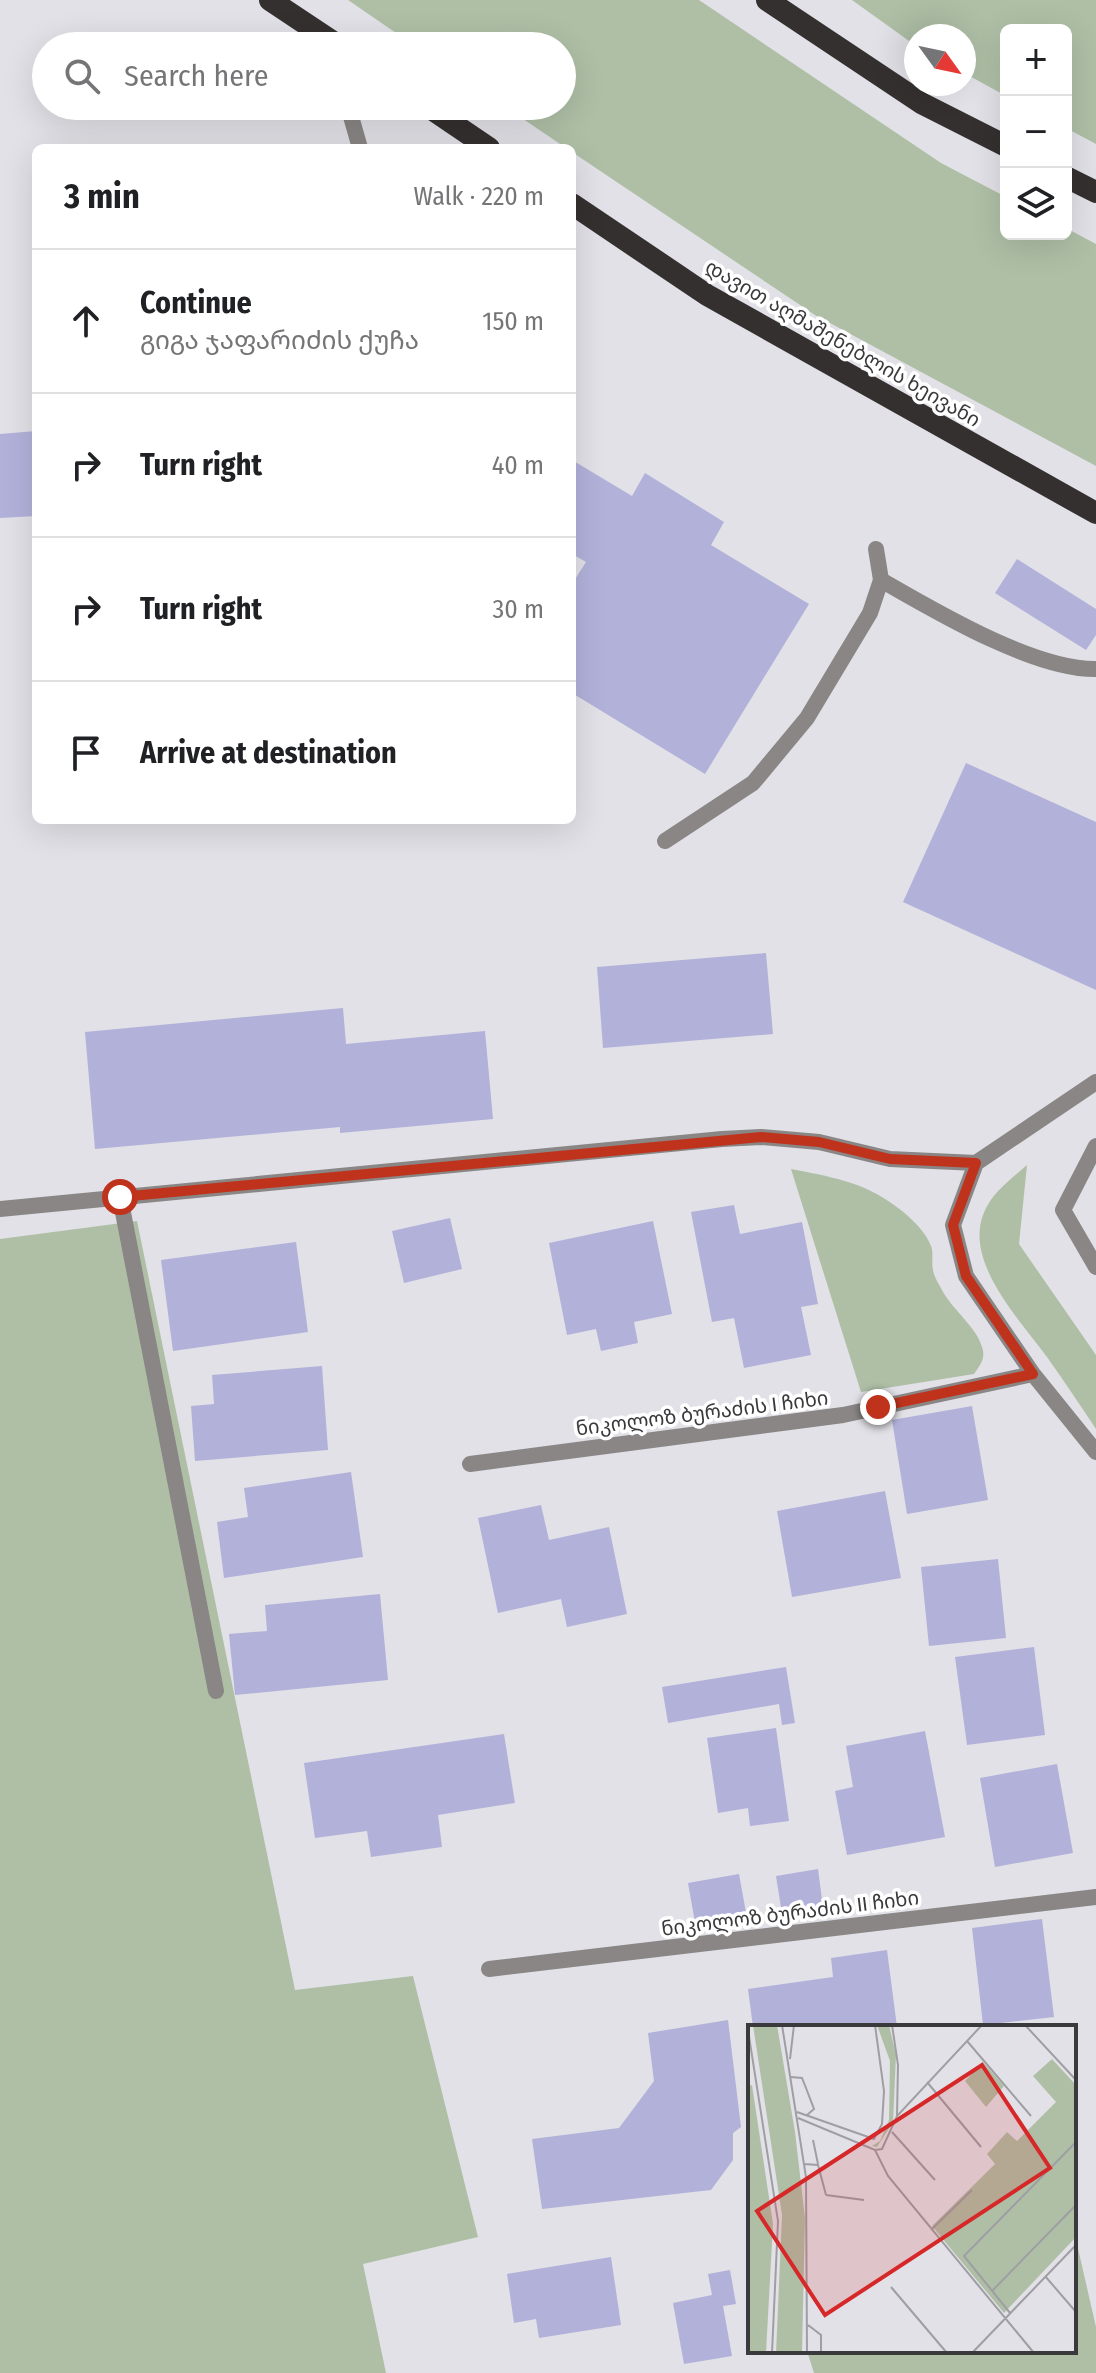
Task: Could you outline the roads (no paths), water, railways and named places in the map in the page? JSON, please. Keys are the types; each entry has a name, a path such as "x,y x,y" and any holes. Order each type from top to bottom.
{"highway":[{"path":"270,0 315,32"},
{"path":"767,0 923,104 1000,143"},
{"path":"448,120 483,144"},
{"path":"1072,180 1096,192"},
{"name":"დავით აღმაშენებლის ხეივანი","path":"576,207 707,295 1096,513"}],"street":[{"path":"352,120 359,144"},
{"path":"665,841 753,783 807,718 870,613 881,580 876,549"},
{"path":"881,580 958,624 1052,662 1096,669"},
{"path":"1096,1082 976,1163 953,1225 966,1276 1033,1374 1096,1452"},
{"path":"0,1209 761,1137 819,1142 890,1159 976,1163"},
{"path":"1096,1146 1063,1210 1096,1267"},
{"path":"120,1197 216,1691"},
{"name":"ნიკოლოზ ბურაძის I ჩიხი","path":"470,1464 843,1415 1033,1374"},
{"name":"ნიკოლოზ ბურაძის II ჩიხი","path":"489,1969 1096,1897"}]}
